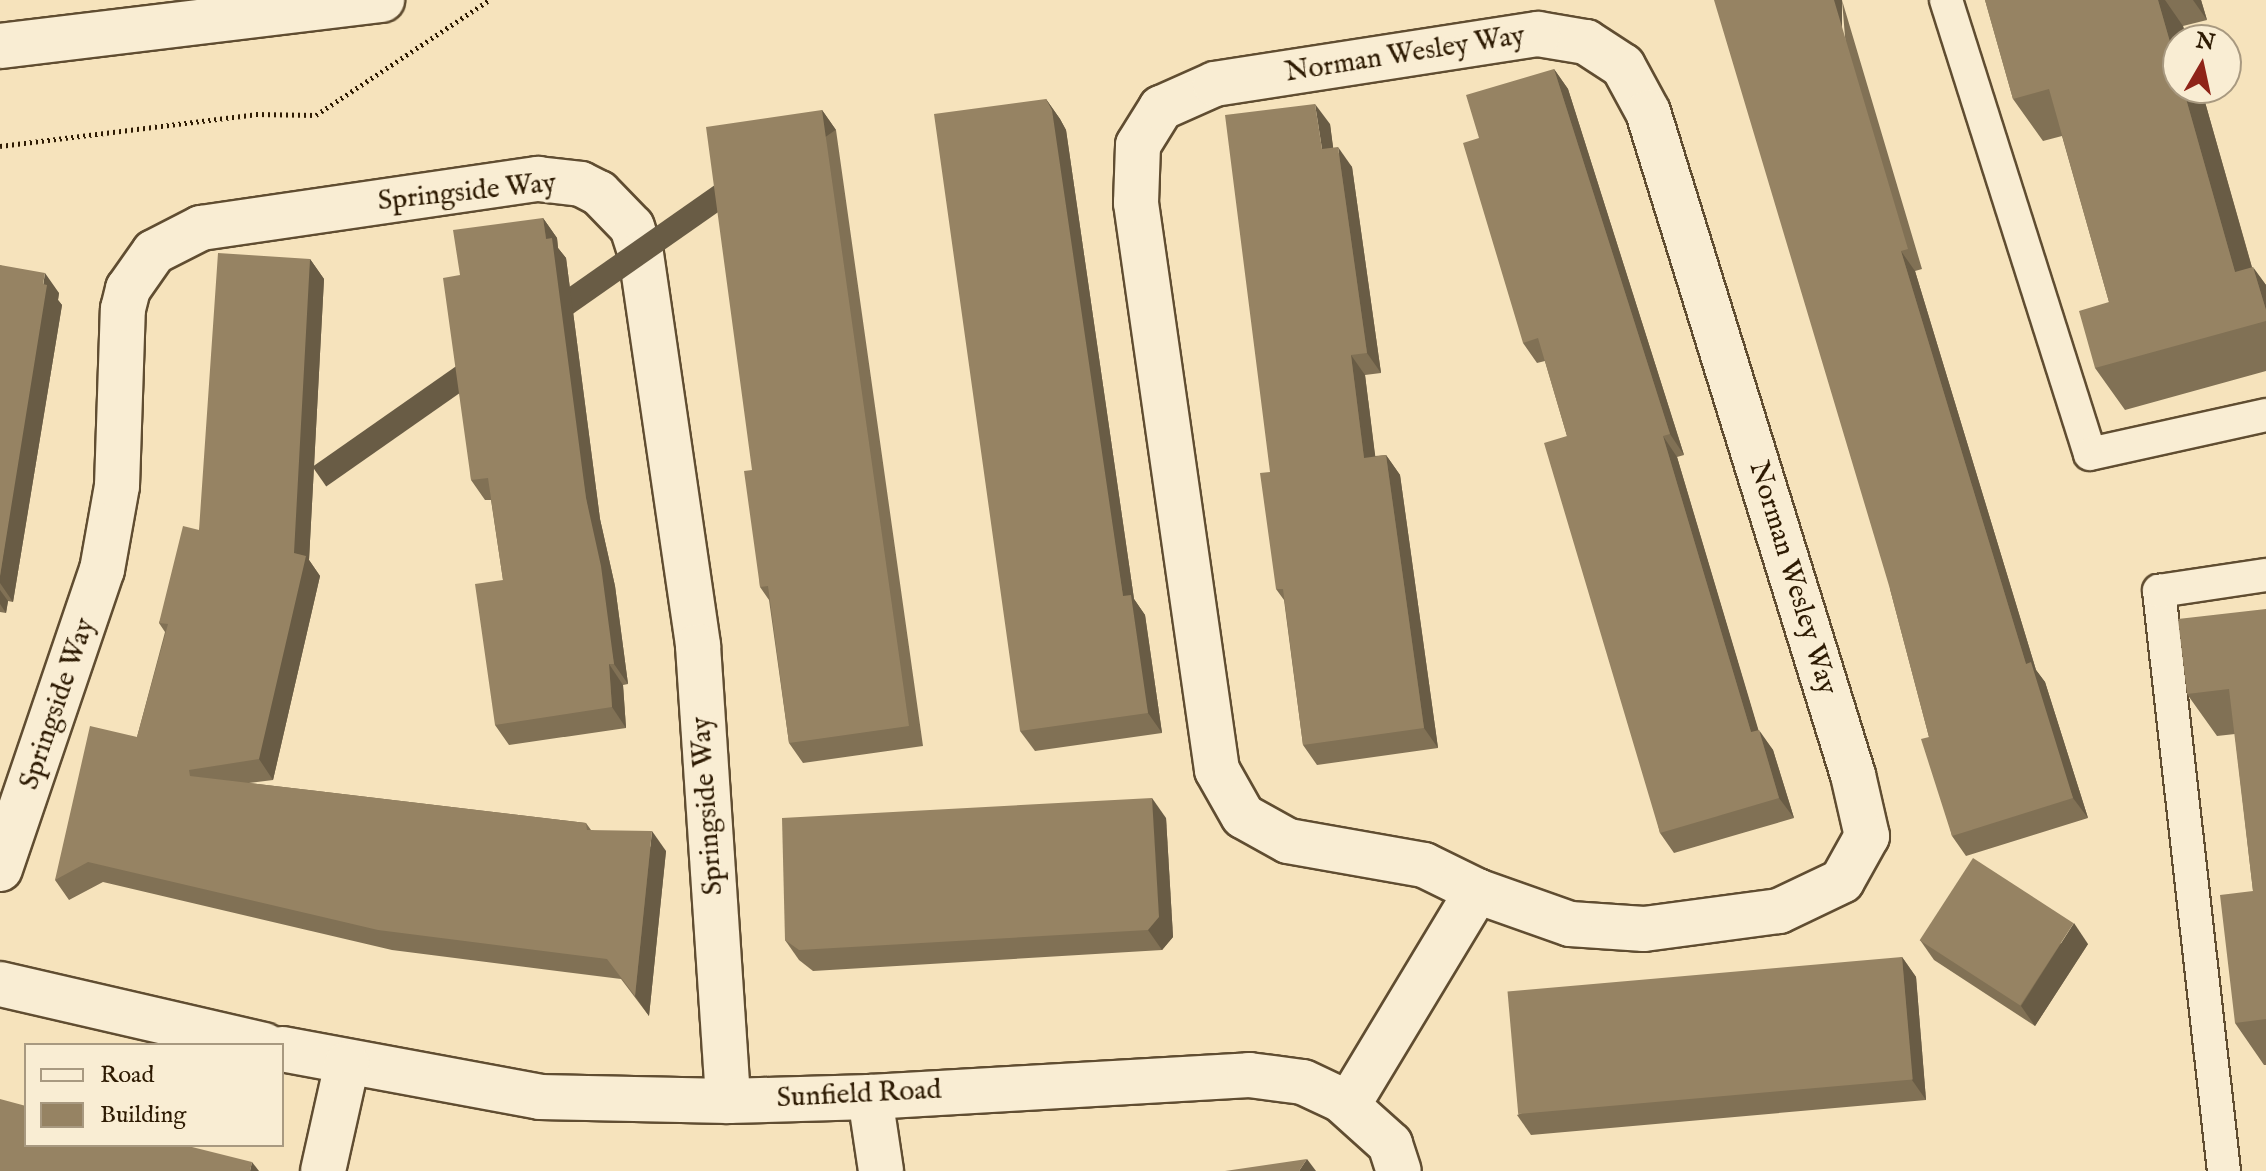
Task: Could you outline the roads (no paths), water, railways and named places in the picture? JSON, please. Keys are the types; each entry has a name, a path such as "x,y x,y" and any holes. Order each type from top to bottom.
{"street":[{"path":"0,46 382,0"},
{"name":"Norman Wesley Way","path":"1538,34 1586,42 1623,66 1648,112 1853,775 1867,836 1842,881 1779,911 1644,929 1570,924 1477,891 1424,865 1288,841 1243,816 1217,770 1136,203 1138,145 1161,108 1215,84 1538,34"},
{"name":"Springside Way","path":"0,869 98,584 117,486 123,309 128,289 154,252 201,228 538,179 581,184 599,193 625,219 641,254 698,646 728,1101"},
{"path":"1348,1105 1477,891"},
{"path":"0,984 255,1043"},
{"name":"Sunfield Road","path":"284,1049 347,1064 540,1097 728,1101 870,1097 1249,1075 1303,1082 1348,1105 1390,1144 1399,1171"},
{"path":"323,1171 347,1064"},
{"path":"870,1097 881,1171"}],"lane":[{"path":"1946,0 2090,454 2266,415"},
{"path":"2224,1171 2159,591 2266,575"}]}
